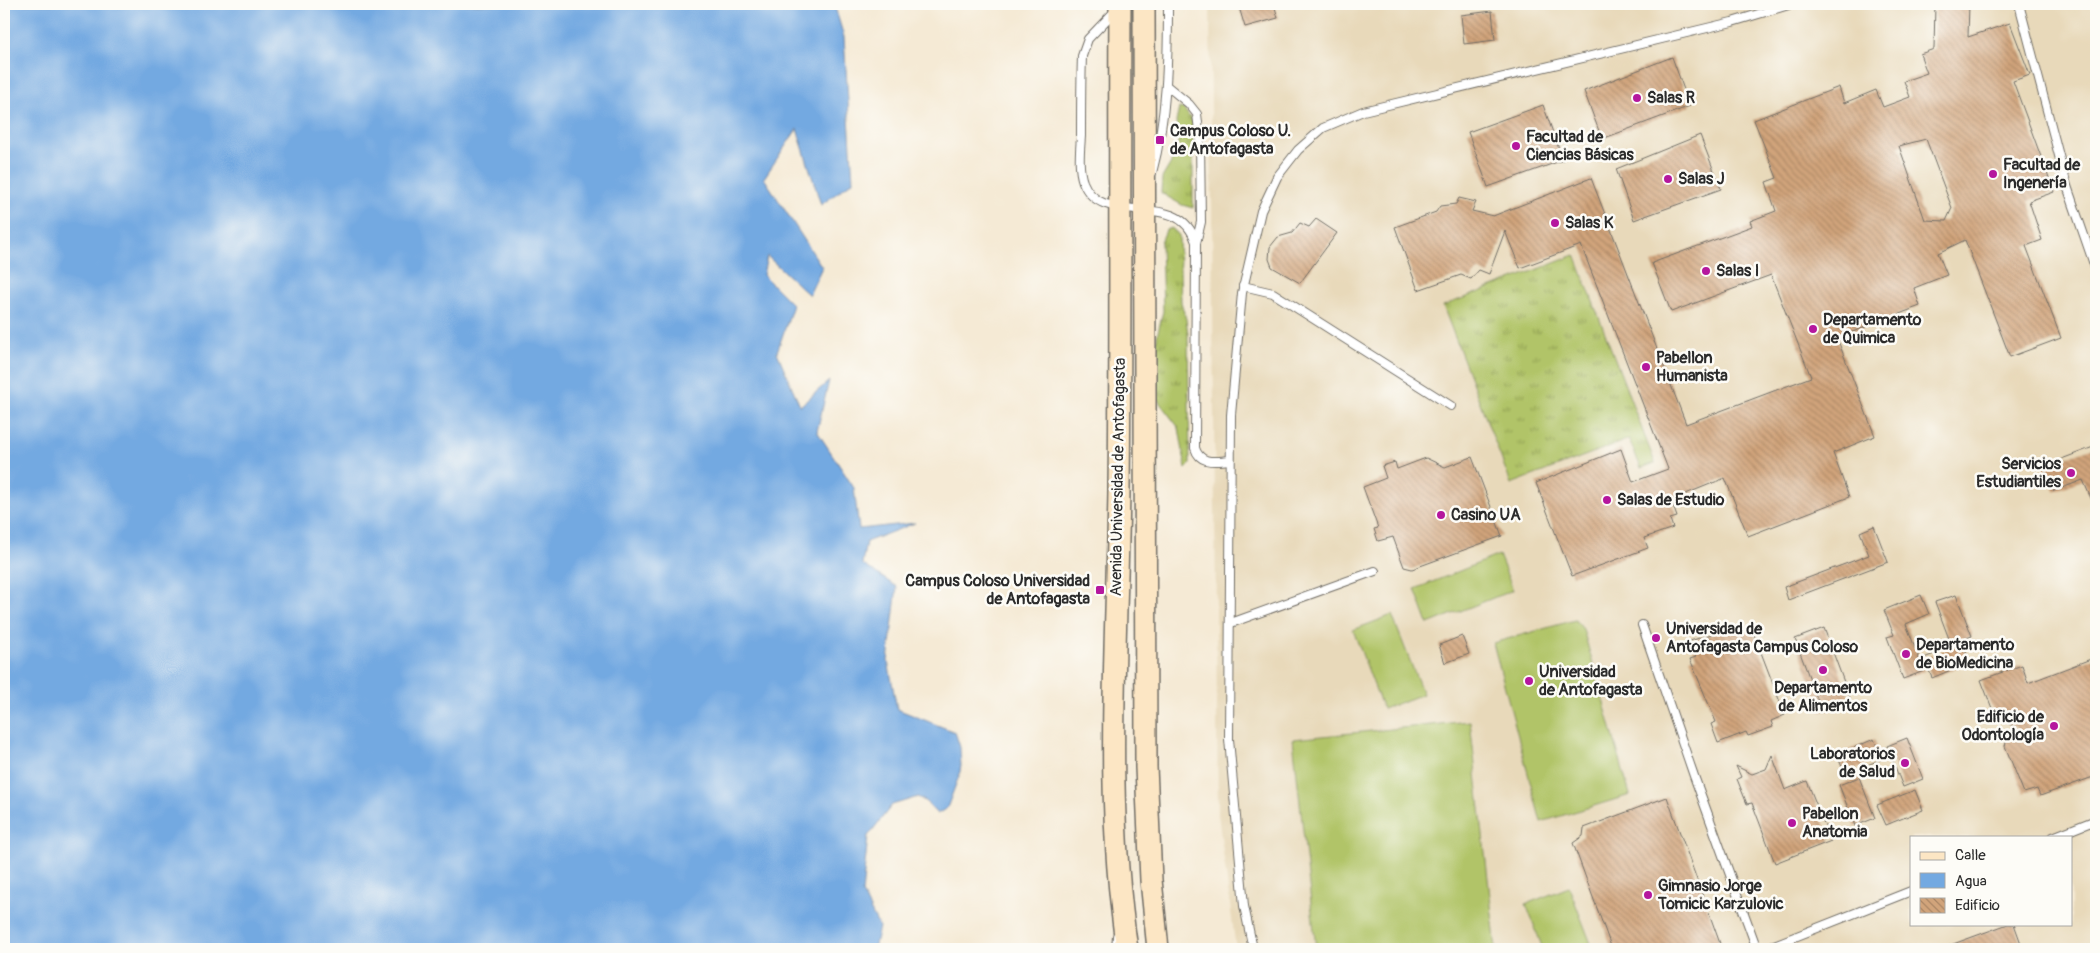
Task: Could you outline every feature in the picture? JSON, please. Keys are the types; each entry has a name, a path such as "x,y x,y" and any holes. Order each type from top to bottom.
{"main road":[{"name":"Avenida Universidad de Antofagasta","path":"1144,4 1146,767 1150,880 1158,949"},
{"name":"Avenida Universidad de Antofagasta","path":"1120,5 1119,479 1114,716 1115,798 1120,904 1127,949"}],"lane":[{"path":"1144,208 1161,138 1167,86 1168,4"},
{"path":"1254,949 1244,906 1230,739 1230,414 1243,286 1261,211 1277,178 1298,150 1323,128 1363,111 1732,22 1792,4"},
{"path":"2019,4 2067,186 2096,270"},
{"path":"1120,5 1088,39 1082,56 1080,163 1083,181 1091,195 1103,204 1120,208 1144,208 1180,219 1190,229 1196,243"},
{"path":"1167,86 1190,104 1197,114 1200,139 1201,222 1196,243 1195,448 1200,457 1209,462 1230,460"},
{"path":"1243,286 1273,293 1451,406"},
{"path":"1230,623 1375,571"},
{"path":"1642,625 1694,776 1757,949"},
{"path":"2056,836 2096,820"},
{"path":"1764,949 1910,891"},
{"path":"1116,949 1120,904"}],"shaded area":[{"name":"Universidad de Antofagasta Campus Coloso","path":"1210,4 2096,4 2096,949 1236,949 1218,814"}],"green space":[{"path":"1179,108 1184,109 1193,122 1193,208 1182,205 1161,193 1162,178 1178,151 1179,141 1176,122"},
{"path":"1172,228 1179,235 1181,302 1188,334 1190,464 1186,469 1179,428 1156,398 1157,336 1163,311 1161,242 1166,230"},
{"path":"1575,255 1655,463 1641,468 1629,439 1511,484 1443,306"},
{"path":"1499,555 1513,590 1428,624 1415,589"},
{"path":"1392,615 1423,694 1383,709 1353,630"},
{"path":"1575,620 1583,629 1630,795 1541,822 1493,643"},
{"path":"1470,721 1496,949 1316,949 1293,739"},
{"path":"1569,887 1593,949 1543,949 1526,904"}],"water":[{"path":"4,4 834,4 844,37 853,181 821,205 797,129 764,178 822,267 809,295 767,256 763,275 793,305 777,352 800,406 829,381 817,431 854,488 859,529 915,523 866,542 862,564 897,587 888,661 897,709 955,732 960,747 961,766 947,808 937,814 926,802 918,797 892,805 868,836 862,893 879,927 874,949 4,949"}],"building":[{"path":"1238,4 1274,4 1278,18 1245,27"},
{"path":"1935,4 1969,4 1968,37 2010,23 2030,75 2013,81 2054,192 2029,201 2042,240 2026,246 2061,338 2010,357 1965,240 1938,253 1947,275 1914,288 1920,306 1837,338 1875,436 1833,453 1849,497 1748,536 1725,478 1671,500 1677,517 1670,519 1673,528 1644,538 1648,548 1572,576 1536,483 1621,449 1633,482 1668,469 1581,245 1520,268 1505,231 1489,274 1479,270 1471,279 1461,275 1418,290 1395,227 1436,212 1440,206 1456,204 1459,198 1476,202 1472,211 1493,216 1591,178 1686,424 1811,377 1771,275 1671,312 1652,263 1752,226 1750,221 1776,211 1766,182 1777,178 1754,120 1839,87 1844,103 1876,90 1883,107 1910,97 1904,81 1927,73 1920,54 1934,49","holes":["1926,139 1952,208 1946,221 1925,220 1899,146"]},
{"path":"1492,11 1495,40 1464,44 1461,15"},
{"name":"Salas R","path":"1672,57 1690,106 1602,139 1584,91"},
{"name":"Facultad de Ciencias Básicas","path":"1543,105 1563,160 1488,187 1468,132"},
{"name":"Salas J","path":"1700,135 1721,189 1634,220 1616,169"},
{"path":"1316,219 1337,233 1300,283 1272,267 1269,259 1270,247 1278,237 1292,233 1300,223 1309,227"},
{"name":"Servicios Estudiantiles","path":"2096,446 2096,510 2083,480 2054,491 2043,466"},
{"name":"Casino UA","path":"1472,457 1502,536 1412,569 1404,567 1393,537 1378,541 1374,529 1378,528 1363,487 1386,478 1382,466 1395,462 1397,469 1426,458 1445,467"},
{"path":"1874,526 1888,562 1788,600 1784,587 1869,555 1860,532"},
{"path":"1921,595 1929,614 1906,624 1924,671 1903,679 1887,637 1894,635 1884,610"},
{"name":"Departamento de BioMedicina","path":"1956,595 1972,636 1951,644 1935,602"},
{"path":"1736,626 1739,634 1752,629 1785,715 1771,721 1773,727 1748,736 1746,732 1718,743 1711,724 1716,722 1690,659 1696,657 1690,641"},
{"name":"Departamento de Alimentos","path":"1824,628 1851,701 1822,712 1795,639"},
{"path":"1462,636 1469,654 1445,663 1439,645"},
{"name":"Departamento de BioMedicina","path":"1962,643 1970,662 1932,678 1924,658"},
{"name":"Edificio de Odontología","path":"2096,657 2096,776 2040,796 2037,789 2024,793 2005,746 2007,739 2017,728 1995,716 1981,680 2022,665 2028,683"},
{"name":"Laboratorios de Salud","path":"1907,738 1923,779 1903,787 1887,746"},
{"name":"Laboratorios de Salud","path":"1874,739 1882,759 1845,774 1837,755"},
{"name":"Pabellon Anatomia","path":"1772,755 1785,790 1807,781 1831,841 1775,863 1752,803 1747,804 1737,779 1741,777 1736,766 1752,774 1766,769"},
{"name":"Laboratorios de Salud","path":"1859,777 1875,818 1855,826 1839,785"},
{"name":"Laboratorios de Salud","path":"1915,790 1923,810 1886,825 1877,805"},
{"name":"Gimnasio Jorge Tomicic Karzulovic","path":"1667,797 1722,949 1612,949 1573,843 1583,836 1584,828"},
{"path":"2003,926 2015,926 2023,949 1945,949 1945,947"}],"place":[{"name":"Salas R","path":"1637,98"},
{"name":"Campus Coloso U. de Antofagasta","path":"1160,140"},
{"name":"Facultad de Ciencias Básicas","path":"1516,146"},
{"name":"Facultad de Ingenería","path":"1993,174"},
{"name":"Salas J","path":"1668,179"},
{"name":"Salas K","path":"1555,223"},
{"name":"Salas I","path":"1706,271"},
{"name":"Departamento de Quimica","path":"1813,329"},
{"name":"Pabellon Humanista","path":"1646,367"},
{"name":"Servicios Estudiantiles","path":"2071,473"},
{"name":"Salas de Estudio","path":"1607,500"},
{"name":"Casino UA","path":"1441,515"},
{"name":"Campus Coloso Universidad de Antofagasta","path":"1100,590"},
{"name":"Universidad de Antofagasta Campus Coloso","path":"1656,638"},
{"name":"Departamento de BioMedicina","path":"1906,654"},
{"name":"Departamento de Alimentos","path":"1823,670"},
{"name":"Universidad de Antofagasta","path":"1529,681"},
{"name":"Edificio de Odontología","path":"2054,726"},
{"name":"Laboratorios de Salud","path":"1905,763"},
{"name":"Pabellon Anatomia","path":"1792,823"},
{"name":"Gimnasio Jorge Tomicic Karzulovic","path":"1648,895"}]}
